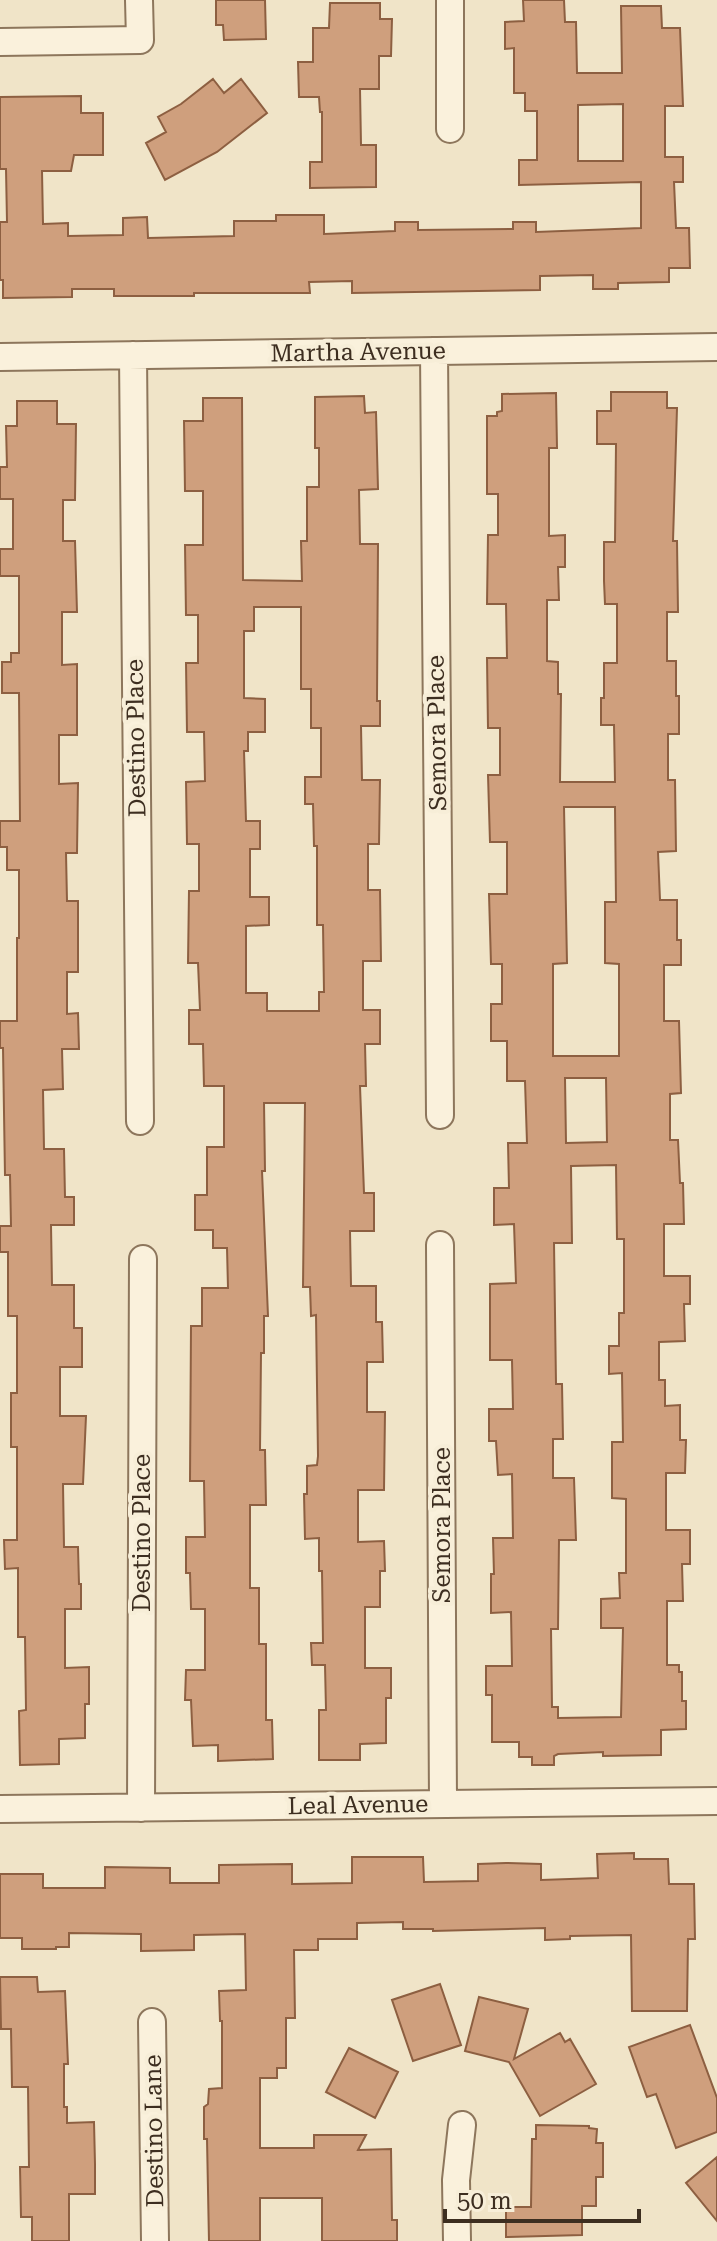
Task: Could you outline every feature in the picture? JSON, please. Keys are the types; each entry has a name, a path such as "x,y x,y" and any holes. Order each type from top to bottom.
{"street":[{"path":"0,42 140,40 139,0"},
{"path":"450,0 450,129"},
{"name":"Martha Avenue","path":"0,357 717,347"},
{"name":"Semora Place","path":"434,351 440,1115"},
{"name":"Destino Place","path":"133,355 140,1121"},
{"name":"Semora Place","path":"440,1245 443,1804"},
{"name":"Destino Place","path":"141,1808 143,1259"},
{"name":"Leal Avenue","path":"0,1809 717,1801"},
{"name":"Destino Lane","path":"152,2022 155,2241"},
{"path":"457,2241 456,2180 462,2125"}],"building":[{"path":"216,0 265,0 266,39 224,40 223,25 216,25"},
{"path":"523,0 564,0 565,22 576,22 577,73 622,73 621,6 661,6 662,28 680,28 683,106 665,106 665,157 683,157 683,182 674,182 676,228 689,228 690,268 669,268 669,282 618,283 618,289 593,289 593,275 540,276 540,290 352,293 352,281 309,282 310,293 114,296 114,289 72,289 72,297 3,298 0,222 7,222 6,169 0,169 0,97 81,96 81,113 103,113 103,155 74,155 71,171 42,171 43,224 68,223 68,236 123,235 123,218 147,217 148,238 234,236 234,221 276,221 276,215 324,215 324,234 395,231 395,222 418,222 418,230 513,229 513,222 536,222 536,232 641,228 641,182 519,185 519,160 537,160 537,111 525,111 525,93 514,93 514,48 505,49 505,22 524,21","holes":["623,104 623,161 578,161 578,105"]},
{"path":"330,3 380,3 380,19 392,19 391,56 379,56 379,89 360,89 361,145 376,145 376,187 310,188 310,162 322,162 322,112 319,97 299,97 298,62 313,62 313,28 329,28"},
{"path":"213,79 224,93 241,79 267,113 217,152 165,180 146,143 166,132 158,117"},
{"path":"611,392 667,392 667,408 677,408 673,541 677,541 678,612 667,612 667,661 676,661 676,696 679,696 679,734 668,734 668,780 675,780 676,851 658,852 660,900 677,900 677,940 681,940 681,965 664,965 664,1021 679,1021 681,1093 670,1094 670,1140 678,1140 684,1224 664,1224 664,1276 690,1276 690,1304 684,1304 685,1341 659,1342 659,1380 665,1380 665,1406 680,1405 680,1440 686,1440 685,1473 666,1473 666,1530 690,1530 690,1564 682,1564 683,1601 667,1601 667,1665 679,1665 679,1672 682,1672 686,1729 661,1730 661,1755 603,1756 603,1752 558,1754 554,1756 554,1765 532,1765 532,1757 519,1757 519,1742 492,1742 492,1695 486,1695 486,1666 512,1666 511,1612 491,1613 493,1538 513,1538 512,1474 498,1475 496,1441 489,1441 489,1409 513,1409 512,1360 490,1360 490,1284 516,1283 514,1224 494,1225 494,1188 509,1188 508,1143 527,1143 525,1081 507,1081 507,1041 491,1041 491,1004 502,1004 502,964 491,964 489,894 507,894 507,842 490,842 488,775 500,775 500,728 488,728 487,658 507,658 506,604 487,604 488,535 498,535 498,494 487,494 487,416 497,416 497,412 502,411 502,394 556,393 557,448 549,448 549,536 565,535 565,567 558,567 559,600 547,600 547,661 558,662 558,694 561,694 560,782 615,782 614,725 601,725 601,698 604,698 604,663 617,663 617,604 605,604 604,581 604,542 615,542 616,444 597,444 597,411 611,411","holes":["564,807 615,807 616,902 605,902 605,963 619,964 619,1056 553,1056 553,964 567,963","565,1078 606,1078 607,1142 566,1143","616,1165 617,1239 624,1239 624,1313 619,1313 619,1346 609,1346 609,1374 622,1373 623,1442 612,1442 612,1498 626,1499 626,1573 619,1573 620,1598 601,1599 601,1628 623,1628 621,1717 558,1718 558,1707 552,1707 551,1629 558,1629 559,1540 576,1540 574,1478 553,1478 553,1439 563,1439 562,1384 556,1384 554,1243 572,1243 571,1166"]},
{"path":"364,396 365,413 376,412 378,489 359,490 360,544 378,544 377,701 380,701 380,726 361,726 362,780 380,780 379,844 368,844 368,890 380,890 381,961 363,961 363,1010 380,1010 380,1044 365,1044 366,1086 360,1086 364,1193 374,1193 374,1231 350,1231 351,1286 376,1286 376,1322 382,1322 383,1362 367,1362 367,1412 385,1412 384,1490 358,1490 358,1542 384,1541 385,1571 380,1571 380,1607 365,1607 365,1668 391,1668 391,1698 386,1698 386,1743 360,1744 360,1760 319,1760 319,1710 326,1710 325,1665 312,1665 311,1643 323,1643 322,1571 319,1571 319,1538 305,1539 304,1494 307,1494 307,1466 317,1465 318,1456 316,1315 311,1316 310,1287 303,1287 305,1103 264,1103 265,1171 262,1171 268,1316 264,1316 264,1353 261,1353 260,1450 265,1450 266,1505 250,1505 250,1588 259,1588 259,1644 266,1644 266,1720 272,1720 273,1759 218,1761 218,1745 193,1746 191,1700 185,1700 186,1670 205,1670 205,1609 191,1609 190,1573 186,1573 186,1537 205,1537 204,1481 190,1481 191,1326 202,1326 202,1288 228,1288 227,1248 213,1248 213,1230 195,1230 195,1195 207,1195 207,1147 224,1147 224,1086 204,1086 203,1044 189,1044 189,1010 200,1010 198,963 188,963 189,891 199,891 199,844 187,844 186,782 205,781 204,732 187,732 186,663 198,663 198,615 186,615 185,545 203,545 203,491 185,491 184,421 203,421 203,398 242,398 243,580 302,581 301,541 307,541 307,487 319,487 315,397","holes":["254,607 301,607 301,689 311,689 311,728 321,728 321,777 305,777 305,804 313,804 314,846 317,846 317,925 323,925 324,992 319,992 319,1011 267,1011 267,993 246,993 246,926 269,925 269,897 250,897 250,849 260,849 260,821 246,821 244,751 248,751 248,732 265,732 265,699 244,698 244,631 254,631"]},
{"path":"17,401 57,401 57,424 76,424 75,500 63,500 63,541 75,541 77,612 62,612 62,665 77,664 77,735 59,735 59,784 78,783 77,853 66,853 67,901 78,901 78,972 67,972 67,1014 78,1013 79,1049 62,1049 63,1089 43,1090 44,1149 64,1149 65,1197 74,1197 74,1225 51,1225 52,1285 74,1285 74,1328 82,1328 82,1367 60,1367 60,1416 86,1416 83,1484 63,1484 64,1547 78,1547 81,1584 81,1609 65,1609 65,1668 89,1667 85,1738 59,1739 59,1764 20,1765 19,1711 26,1710 25,1637 18,1637 18,1568 5,1569 4,1540 17,1540 17,1447 11,1447 11,1393 17,1393 17,1316 8,1316 8,1252 0,1252 0,1226 11,1226 10,1175 5,1175 0,1021 17,1021 19,870 7,870 7,847 0,847 0,821 20,821 19,693 2,693 2,662 11,662 11,653 19,653 19,576 0,576 0,549 13,549 13,499 0,499 0,467 7,467 6,426 17,426"},
{"path":"634,1853 634,1859 668,1859 669,1884 694,1884 695,1939 688,1939 687,2011 632,2011 631,1935 570,1936 570,1939 545,1940 545,1928 433,1931 403,1929 403,1922 357,1923 357,1939 318,1939 318,1950 294,1950 295,2018 286,2018 286,2068 277,2068 277,2078 260,2078 260,2148 314,2148 314,2135 366,2135 358,2150 391,2149 392,2220 397,2220 397,2241 322,2241 322,2198 260,2198 260,2241 209,2241 204,2107 208,2104 209,2089 222,2088 219,1991 246,1990 245,1934 194,1935 194,1950 141,1951 141,1934 69,1933 69,1947 56,1949 22,1949 22,1938 0,1938 0,1874 43,1874 43,1888 105,1888 105,1867 170,1868 170,1883 219,1883 219,1865 292,1864 292,1884 352,1883 352,1857 423,1857 424,1882 478,1881 478,1864 506,1863 541,1864 541,1880 598,1878 597,1854"},
{"path":"0,1977 37,1977 38,1992 65,1991 68,2064 64,2064 64,2107 67,2107 67,2123 94,2122 95,2164 95,2194 69,2194 69,2241 32,2241 32,2217 21,2217 20,2167 29,2167 28,2087 12,2087 11,2029 1,2029"},
{"path":"440,1984 461,2045 413,2061 392,2000"},
{"path":"479,1997 528,2009 514,2059 560,2033 565,2042 570,2039 596,2084 540,2116 509,2062 465,2051"},
{"path":"690,2025 717,2098 717,2132 676,2148 656,2094 647,2097 629,2047"},
{"path":"349,2048 398,2072 375,2118 326,2092"},
{"path":"536,2125 589,2126 597,2129 596,2143 603,2143 603,2177 596,2177 596,2206 582,2206 582,2235 506,2237 506,2207 531,2207 532,2139 536,2139"},
{"path":"717,2157 717,2221 686,2183"}]}
